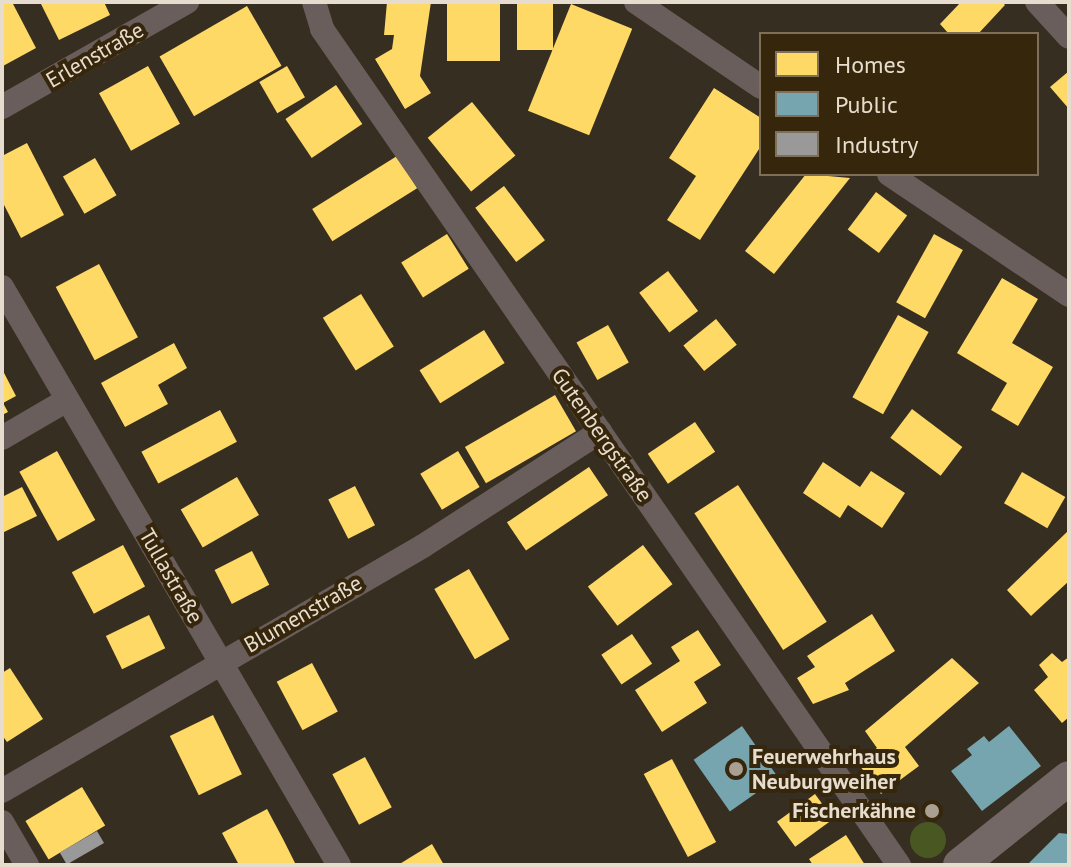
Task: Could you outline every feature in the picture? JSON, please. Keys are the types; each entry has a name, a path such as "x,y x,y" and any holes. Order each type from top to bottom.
{"main road":[{"path":"960,865 1069,778"}],"street":[{"name":"Erlenstraße","path":"2,107 187,2"},
{"name":"Gutenbergstraße","path":"314,2 322,29 899,865"},
{"path":"636,2 759,86"},
{"path":"1043,4 1069,37"},
{"path":"892,176 1069,295"},
{"name":"Tullastraße","path":"2,287 339,865"},
{"path":"2,438 67,400"},
{"name":"Blumenstraße","path":"2,791 423,546 600,432"},
{"path":"2,822 27,865"}],"green space":[{"path":"928,822 941,827 946,840 941,853 928,858 915,853 910,840 915,827"}],"building: Homes":[{"path":"12,2 36,48 3,66 2,4"},
{"path":"40,2 104,2 110,15 59,40"},
{"path":"387,2 431,2 420,76 431,93 405,109 375,59 392,49 394,35 384,35"},
{"path":"447,2 500,2 500,61 447,61"},
{"path":"517,2 553,2 553,50 517,50"},
{"path":"961,2 1002,2 1005,5 980,32 947,32 940,24"},
{"path":"571,4 632,29 589,135 528,111"},
{"path":"247,6 282,66 194,116 160,56"},
{"path":"148,66 180,124 131,151 99,93"},
{"path":"287,66 305,97 277,113 259,82"},
{"path":"1069,71 1069,109 1050,87"},
{"path":"336,85 362,124 312,158 285,119"},
{"path":"714,88 759,117 759,149 700,240 667,220 696,176 669,158"},
{"path":"472,102 515,156 471,191 428,138"},
{"path":"27,143 64,215 21,238 2,201 2,156"},
{"path":"397,156 417,188 332,241 312,209"},
{"path":"95,158 117,195 84,214 63,176"},
{"path":"804,176 850,178 774,274 745,251"},
{"path":"504,186 545,240 516,262 475,208"},
{"path":"876,192 907,215 879,253 848,230"},
{"path":"447,234 469,269 423,297 401,263"},
{"path":"934,234 963,250 925,318 896,302"},
{"path":"99,264 138,337 95,360 56,287"},
{"path":"668,271 698,311 669,333 639,293"},
{"path":"1002,278 1038,299 1012,343 1053,367 1018,426 991,410 1007,383 957,353"},
{"path":"361,294 394,347 356,370 323,318"},
{"path":"898,315 929,332 883,414 852,397"},
{"path":"716,319 737,345 704,371 683,345"},
{"path":"608,325 629,363 597,380 577,342"},
{"path":"484,330 505,363 440,403 420,370"},
{"path":"174,343 187,368 158,385 168,404 125,427 101,383"},
{"path":"2,369 16,396 3,403 8,412 2,415"},
{"path":"555,395 576,431 486,483 465,447"},
{"path":"912,409 962,447 941,476 890,438"},
{"path":"220,410 237,442 158,484 141,452"},
{"path":"695,422 715,452 668,484 648,454"},
{"path":"57,451 95,520 58,541 19,472"},
{"path":"458,451 480,487 442,510 420,474"},
{"path":"823,462 860,487 871,471 905,493 882,528 848,505 840,518 803,493"},
{"path":"589,467 608,495 526,551 507,522"},
{"path":"1022,472 1065,497 1047,528 1004,503"},
{"path":"237,477 259,515 203,548 181,510"},
{"path":"738,485 827,622 783,650 694,513"},
{"path":"355,486 375,525 348,539 328,500"},
{"path":"22,487 37,516 2,533 2,497"},
{"path":"1069,530 1069,581 1031,616 1007,590"},
{"path":"123,545 145,586 94,614 72,572"},
{"path":"643,545 672,584 617,626 588,587"},
{"path":"252,551 269,585 232,604 215,570"},
{"path":"469,569 510,639 475,659 434,589"},
{"path":"872,614 895,651 845,683 849,690 813,704 797,678 815,667 807,656"},
{"path":"149,615 165,648 122,669 106,636"},
{"path":"698,630 721,665 694,682 707,703 662,732 635,690 680,661 671,647"},
{"path":"632,634 652,664 621,685 601,655"},
{"path":"1052,653 1062,662 1069,657 1069,717 1062,723 1034,690 1048,677 1039,665"},
{"path":"952,658 979,683 905,747 919,766 881,794 857,762 877,748 865,731"},
{"path":"312,663 338,712 303,730 277,682"},
{"path":"10,668 43,719 7,742 2,735 2,673"},
{"path":"213,715 242,774 199,795 170,736"},
{"path":"365,757 392,807 359,825 332,774"},
{"path":"672,759 716,842 688,857 644,774"},
{"path":"82,787 105,826 49,860 25,821"},
{"path":"815,794 833,819 795,847 777,822"},
{"path":"267,809 296,865 239,865 222,833"},
{"path":"846,835 865,865 813,865 809,859"},
{"path":"432,844 444,865 398,865"}],"building: Public":[{"name":"Feuerwehrhaus Neuburgweiher","path":"742,726 778,778 730,811 694,760"},
{"path":"1009,726 1041,766 982,811 951,771 972,755 967,749 984,736 989,742"},
{"path":"1059,833 1069,834 1069,865 1027,865"}],"building: Industry":[{"path":"97,831 104,843 67,865 60,852"}],"place":[{"name":"Feuerwehrhaus Neuburgweiher","path":"736,769"},
{"name":"Fischerkähne","path":"932,811"}]}
